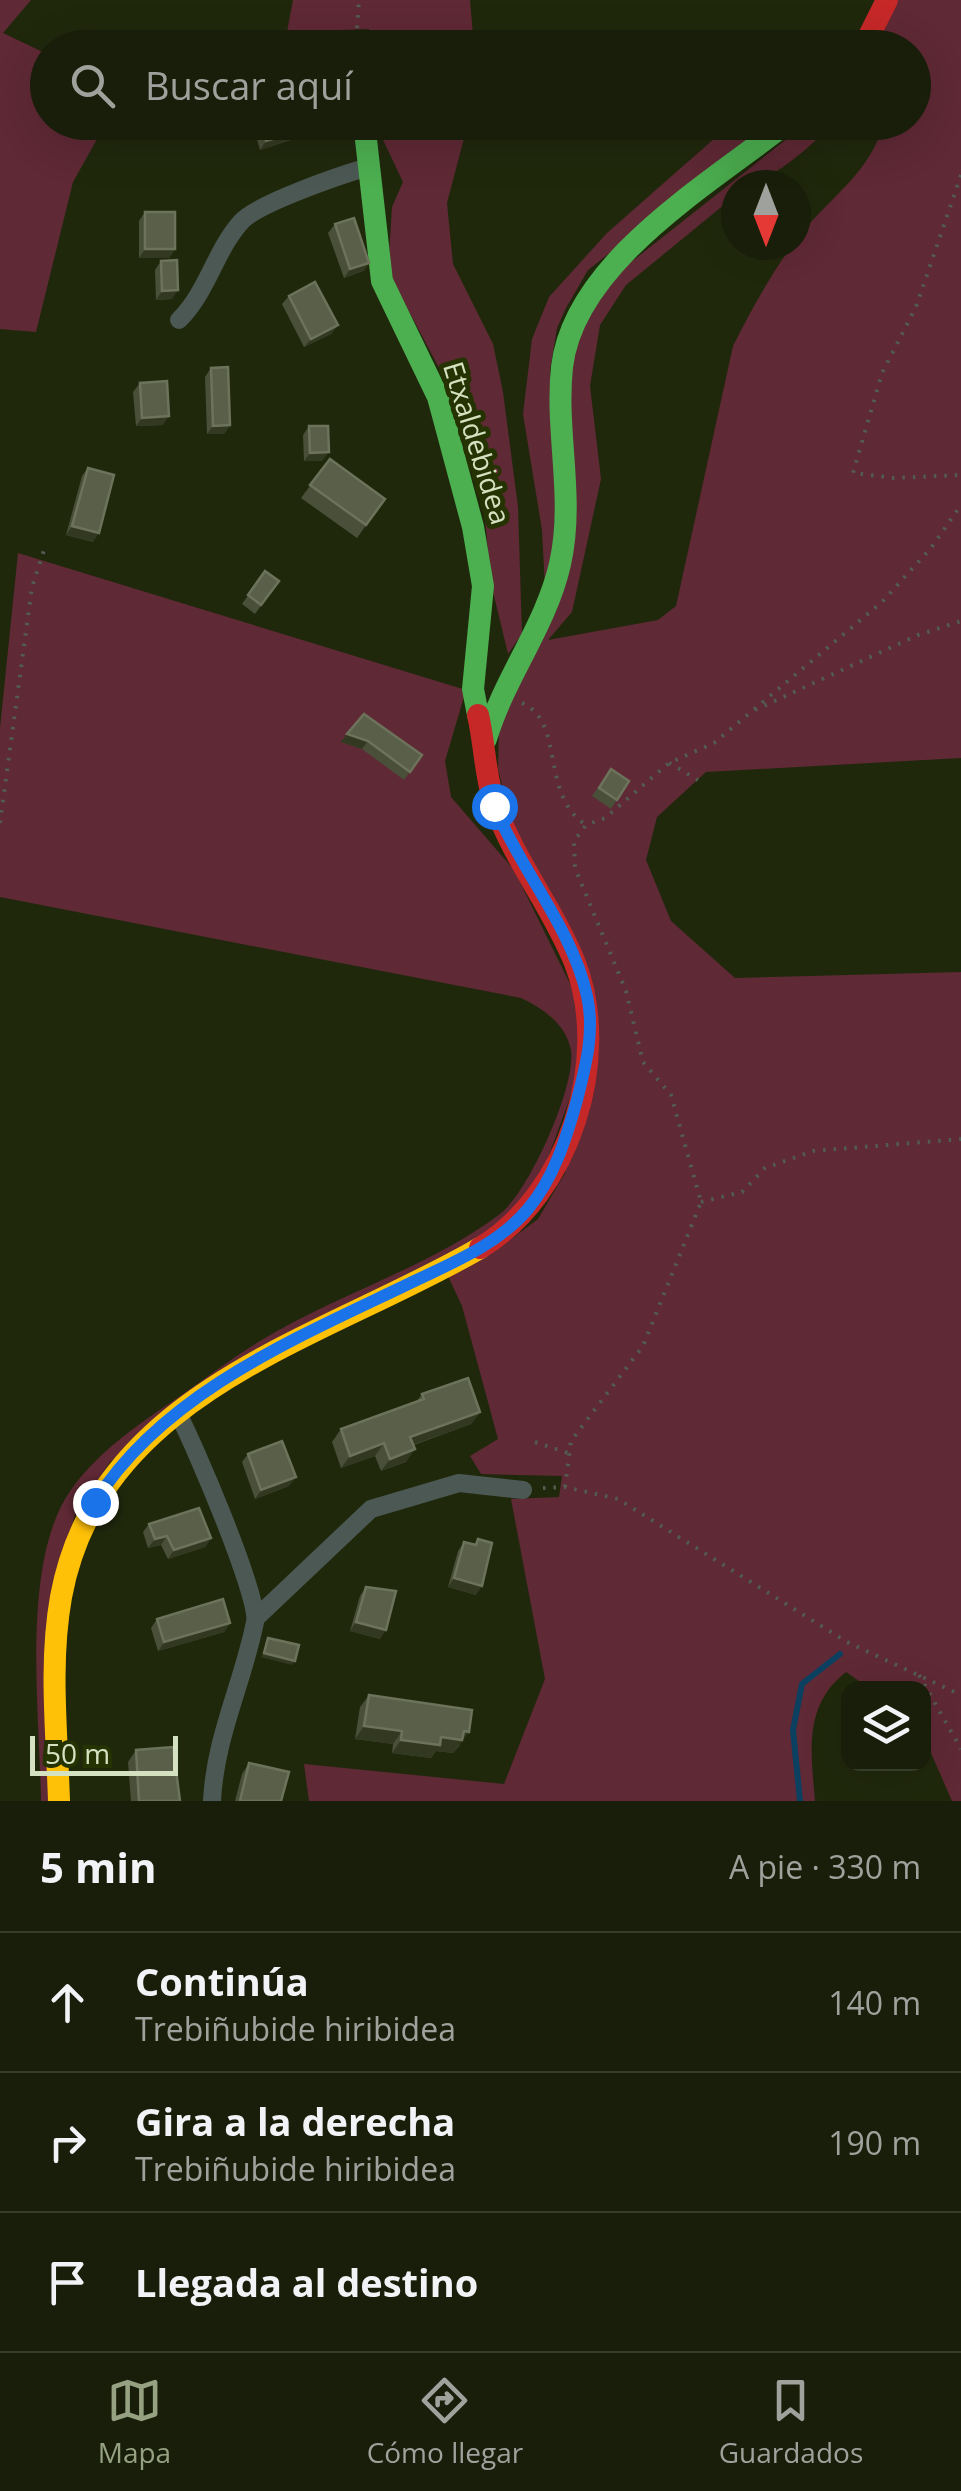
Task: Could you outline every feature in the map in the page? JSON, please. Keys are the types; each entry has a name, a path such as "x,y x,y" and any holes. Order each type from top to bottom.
{"street":[{"path":"872,30 887,0"},
{"name":"Etxaldebidea","path":"59,1801 59,1614 77,1538 111,1476 178,1414 275,1350 475,1252 526,1212 552,1170 586,1064 587,997 571,951 504,829 488,777 474,690 484,604 482,575 464,485 438,397 381,280 366,140"},
{"path":"484,744 499,693 554,589 562,558 566,488 559,372 564,346 584,297 622,253 765,140"},
{"path":"179,320 198,301 242,220 332,178 369,167"},
{"path":"178,1414 200,1455 257,1616"},
{"path":"212,1801 223,1727 257,1616 371,1509 459,1483 523,1490"}],"path":[{"path":"357,30 359,0"},
{"path":"961,175 916,307 882,373 854,473 894,478 961,475"},
{"path":"564,1487 571,1441 643,1346 701,1202 671,1095 642,1062 626,990 575,868 574,841 586,825 604,818 669,763 714,743 882,602 932,548 961,504"},
{"path":"0,823 32,587 44,550"},
{"path":"750,712 918,635 961,621"},
{"path":"499,693 530,706 549,736 559,795 568,813 586,825"},
{"path":"669,763 698,780"},
{"path":"701,1202 742,1192 766,1168 813,1151 961,1139"},
{"path":"535,1442 569,1453"},
{"path":"523,1490 564,1487 618,1499 847,1642 961,1695"},
{"path":"919,1675 961,1749"}],"shaded area":[{"path":"0,0 31,0 3,33 30,46 30,140 96,140 73,182 36,332 0,329"},
{"path":"293,0 470,0 473,30 369,29 287,30"},
{"path":"898,0 961,0 961,758 706,772 657,817 646,860 671,921 735,978 961,972 961,1801 952,1801 931,1753 931,1681 859,1681 846,1672 822,1699 816,1715 812,1747 815,1801 309,1801 304,1764 504,1784 545,1679 511,1499 559,1497 562,1476 481,1474 470,1456 498,1439 462,1306 448,1276 502,1246 538,1219 565,1173 599,1022 512,824 498,769 499,726 550,622 570,357 589,308 611,278 721,191 721,207 626,285 600,325 590,386 601,479 572,612 548,640 658,620 676,606 733,346 781,260 811,260 811,222 860,170 877,140 931,140 931,30 884,30"},
{"path":"383,140 464,140 447,203 453,264 493,344 518,507 522,634 508,654 490,579 483,491 446,381 388,272 392,207 403,182"},
{"path":"713,140 752,140 588,270 566,308 557,328 550,370 557,525 545,587 542,530 523,414 532,339 549,297 607,233"},
{"path":"786,140 815,140 779,170 748,170"},
{"path":"18,553 466,690 445,761 451,797 514,870 575,994 582,1030 574,1087 542,1174 512,1214 477,1241 369,1293 110,1462 75,1515 55,1584 51,1801 41,1801 36,1640 45,1556 55,1520 71,1490 118,1441 249,1348 289,1324 443,1250 500,1214 524,1184 548,1137 566,1088 571,1051 565,1033 553,1018 521,998 0,897 0,728"}],"building":[{"path":"145,212 175,212 175,249 145,249"},
{"path":"354,218 369,263 350,269 335,224"},
{"path":"177,260 178,290 162,291 161,261"},
{"path":"315,282 338,325 311,339 289,296"},
{"path":"228,367 230,425 213,426 211,368"},
{"path":"167,381 169,416 142,418 140,383"},
{"path":"309,426 328,426 329,452 310,453"},
{"path":"330,459 385,499 366,525 310,485"},
{"path":"88,468 114,475 99,533 72,526"},
{"path":"265,571 279,581 261,605 248,595"},
{"path":"364,714 422,755 410,772 368,741 347,734"},
{"path":"611,769 629,781 617,800 599,788"},
{"path":"468,1378 480,1412 410,1437 415,1449 390,1459 384,1443 350,1456 341,1429 424,1399 422,1394"},
{"path":"282,1441 296,1477 261,1490 248,1454"},
{"path":"199,1508 211,1538 174,1550 167,1536 155,1539 149,1524"},
{"path":"478,1539 492,1543 482,1586 454,1578 464,1542 476,1545"},
{"path":"366,1587 396,1591 386,1630 356,1622"},
{"path":"223,1599 230,1623 164,1642 157,1619"},
{"path":"268,1638 299,1645 295,1661 264,1653"},
{"path":"369,1695 472,1710 469,1732 464,1731 462,1740 441,1737 440,1745 401,1740 402,1731 364,1726"},
{"path":"173,1747 180,1801 139,1801 136,1750"},
{"path":"249,1763 289,1772 281,1801 240,1801"}],"waterway":[{"path":"800,1801 793,1730 802,1684 840,1654"}],"traffic: fast":[{"path":"366,140 382,281 438,397 473,527 483,586 473,689 478,715"},
{"path":"486,739 545,609 560,564 566,515 562,367 572,329 592,293 618,259 686,199 764,140"}],"traffic: slow":[{"path":"59,1801 55,1673 61,1597 84,1526 121,1468 169,1420 226,1379 480,1248"}],"traffic: jam":[{"path":"872,30 887,0"},
{"path":"478,715 495,806 575,963 585,1001 588,1041 585,1081 575,1122 559,1160 538,1195 511,1224 480,1248"}],"route":[{"path":"95,1502 129,1454 225,1380 332,1320 475,1252 509,1228 540,1193 562,1150 586,1064 590,1022 582,978 571,951 516,854 494,806"}]}
